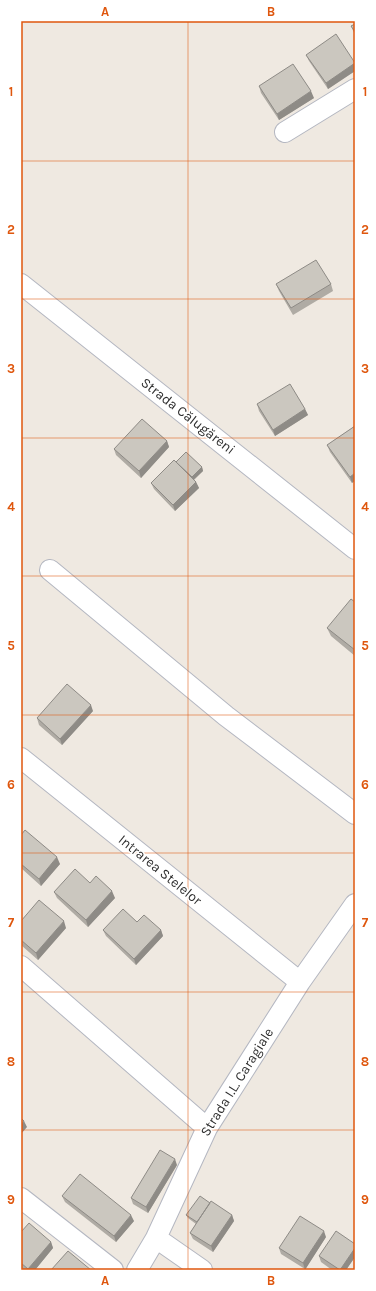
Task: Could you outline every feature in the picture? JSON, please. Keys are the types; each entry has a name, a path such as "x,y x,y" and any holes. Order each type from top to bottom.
{"street":[{"path":"286,132 355,89"},
{"name":"Strada Călugăreni","path":"21,284 355,548"},
{"path":"50,570 226,716 355,814"},
{"name":"Intrarea Stelelor","path":"21,758 300,982"},
{"name":"Strada I.L. Caragiale","path":"137,1270 156,1238 207,1128 300,982 355,904"},
{"path":"21,966 207,1128"},
{"path":"21,1198 113,1270"},
{"path":"156,1238 202,1270"}],"building":[{"path":"355,24 355,32 351,26"},
{"path":"336,34 355,63 326,83 306,55"},
{"path":"293,64 311,91 277,114 259,86"},
{"path":"316,260 331,284 291,308 276,284"},
{"path":"290,384 305,409 273,430 257,404"},
{"path":"142,419 167,441 139,471 114,449"},
{"path":"355,426 355,473 350,477 327,445"},
{"path":"186,452 202,467 192,477 176,462"},
{"path":"174,460 196,482 173,505 151,483"},
{"path":"351,599 355,602 355,650 327,628"},
{"path":"67,684 91,705 60,739 37,718"},
{"path":"25,830 57,857 39,879 21,864 21,835"},
{"path":"75,869 90,883 96,876 112,891 86,920 54,892"},
{"path":"39,900 64,921 36,953 21,940 21,921"},
{"path":"123,909 137,922 144,915 161,930 134,959 103,930"},
{"path":"21,1118 24,1121 21,1125"},
{"path":"160,1150 175,1159 146,1207 131,1198"},
{"path":"80,1174 131,1215 114,1236 62,1196"},
{"path":"200,1196 210,1203 197,1222 186,1215"},
{"path":"211,1201 232,1215 211,1246 190,1233"},
{"path":"300,1216 324,1231 303,1263 279,1248"},
{"path":"29,1223 51,1242 28,1269 21,1263 21,1232"},
{"path":"336,1231 355,1244 355,1248 340,1270 319,1256"},
{"path":"68,1251 91,1270 51,1270"}]}
